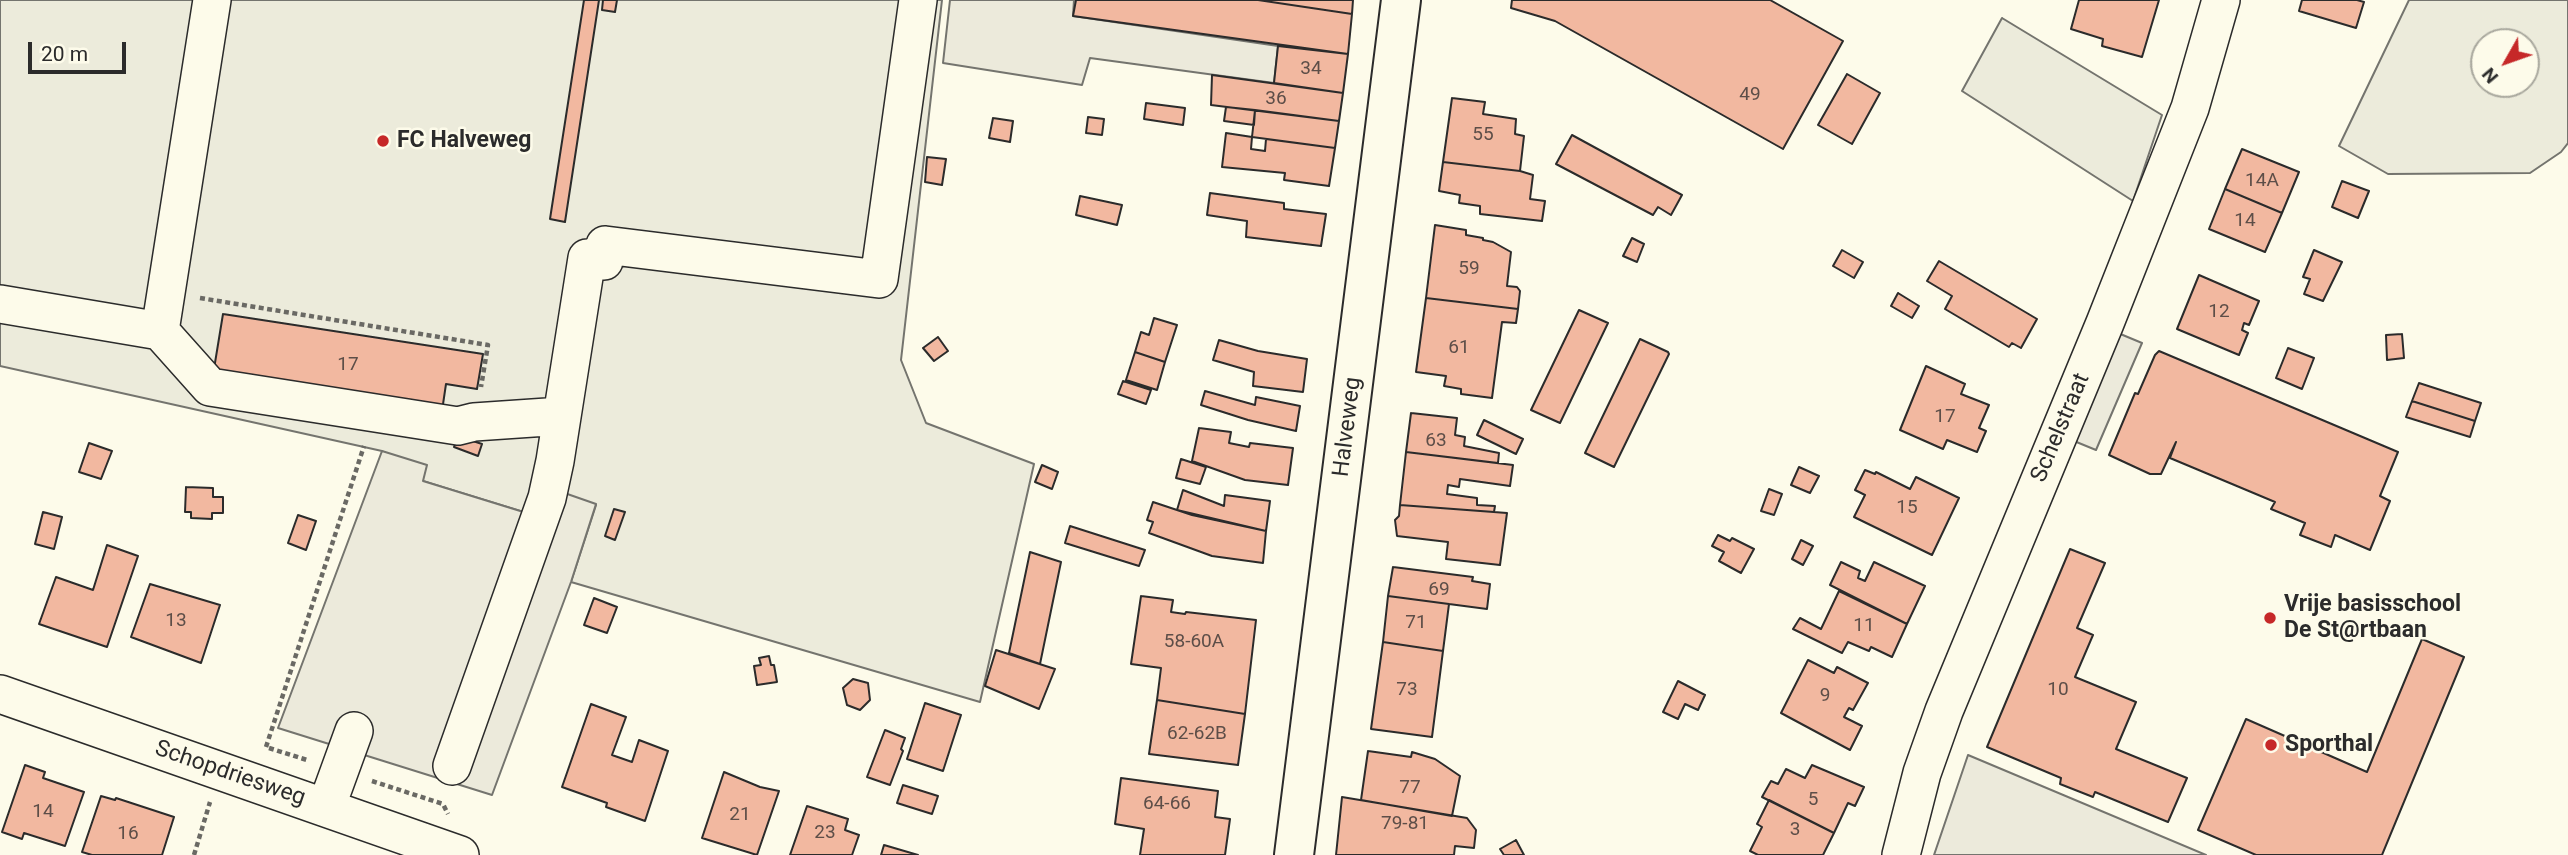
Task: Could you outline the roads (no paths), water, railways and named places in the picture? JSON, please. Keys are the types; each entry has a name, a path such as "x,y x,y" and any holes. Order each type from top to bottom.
{"main road":[{"name":"Halveweg","path":"1294,855 1401,0"}],"street":[{"path":"160,331 212,0"},
{"path":"452,766 547,498 587,258 604,261 605,245 879,279 918,0"},
{"name":"Schelstraat","path":"1901,855 1922,773 1944,710 2105,323 2190,108 2221,0"},
{"path":"0,304 160,331 210,387 458,426 474,422 562,416"},
{"name":"Schopdriesweg","path":"0,694 460,855"},
{"path":"326,808 354,731"}],"place":[{"name":"FC Halveweg","path":"383,141"},
{"name":"Vrije basisschool De St@rtbaan","path":"2270,618"},
{"name":"Sporthal","path":"2271,745"}]}
